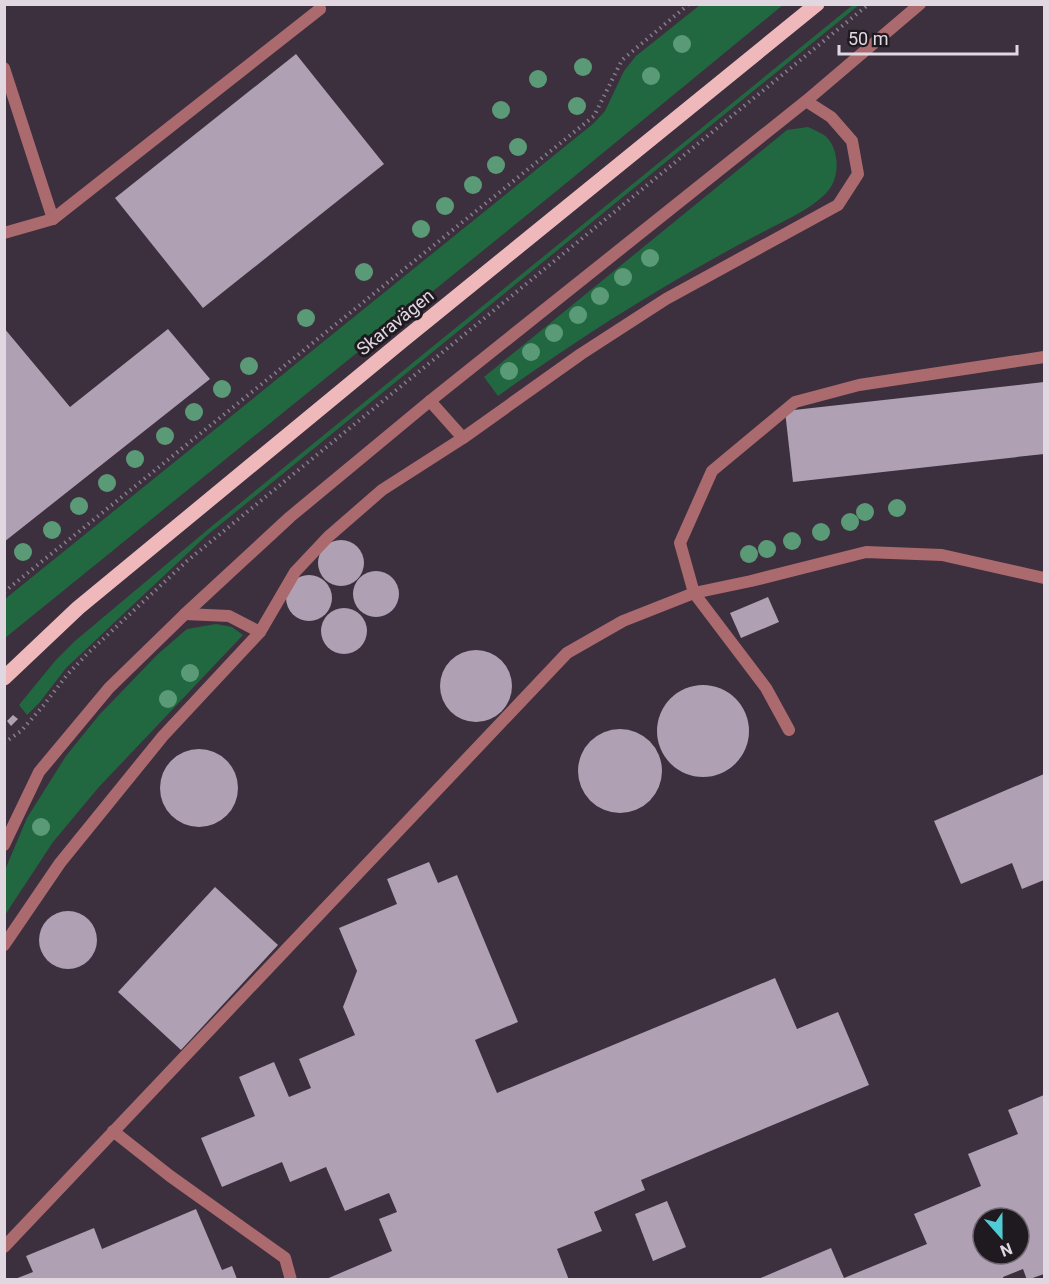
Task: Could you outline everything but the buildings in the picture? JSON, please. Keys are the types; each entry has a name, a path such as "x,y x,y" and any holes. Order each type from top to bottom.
{"main road":[{"name":"Skaravägen","path":"4,678 78,608 816,4"}],"street":[{"path":"4,233 53,219 320,9 319,4"},
{"path":"4,845 39,772 109,688 184,614 290,518 430,401 806,101 920,4"},
{"path":"4,68 53,219"},
{"path":"4,945 60,863 156,745 260,632 295,572 328,537 382,490 463,438 581,354 666,299 838,205 858,174 852,141 831,117 806,101"},
{"path":"789,730 766,688 694,593 680,543 712,471 795,402 859,385 1044,357"},
{"path":"430,401 463,438"},
{"path":"4,1247 567,653 623,621 694,593 866,552 942,555 1044,578"},
{"path":"184,614 229,616 260,632"},
{"path":"113,1131 170,1176 285,1258 291,1280"}],"path":[{"path":"4,592 594,116 622,60 689,4"},
{"path":"4,743 21,730 88,653 187,561 869,4"}],"green space":[{"path":"854,4 859,5 205,537 66,668 27,715 19,705 55,661 75,641 212,526"},
{"path":"700,5 783,5 5,638 5,599 594,123 605,111 624,71 636,56"},
{"path":"808,127 829,139 836,158 835,179 820,199 628,309 562,351 498,396 484,377 787,130"},
{"path":"216,624 232,627 243,635 98,788 53,842 5,915 5,870 27,818 66,756 100,714 158,654 187,629"}]}
